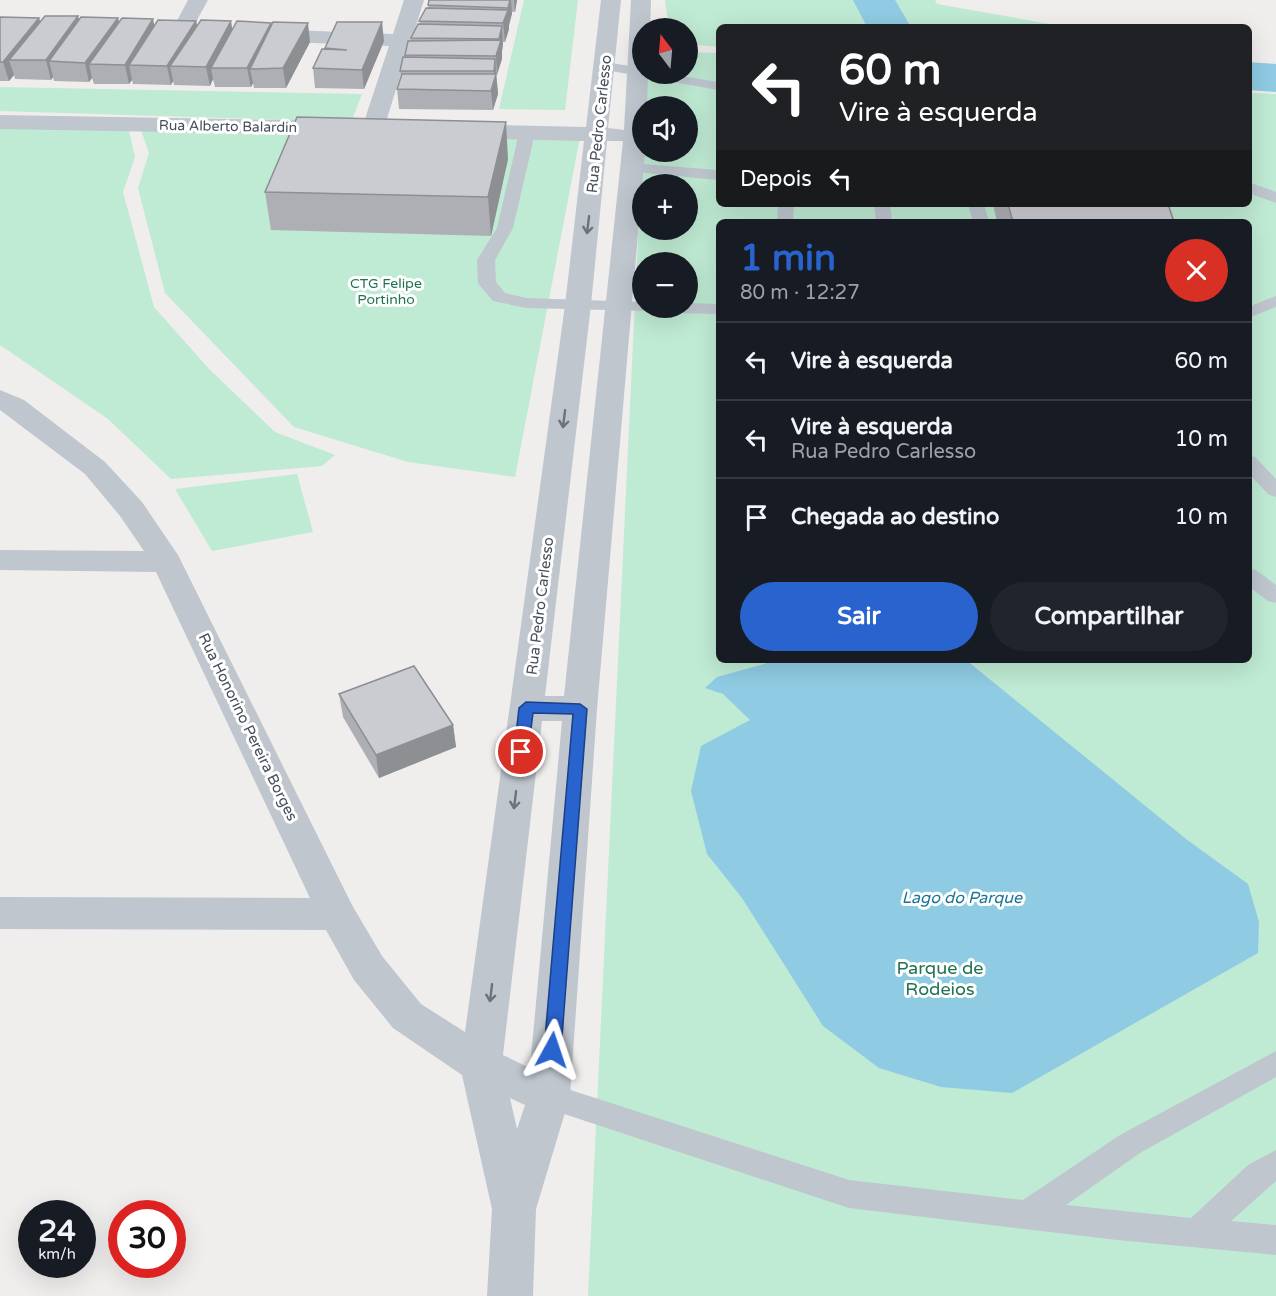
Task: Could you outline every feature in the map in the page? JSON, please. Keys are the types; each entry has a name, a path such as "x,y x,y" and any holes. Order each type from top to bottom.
{"street":[{"path":"181,32 198,0"},
{"path":"373,128 414,0"},
{"name":"Rua Pedro Carlesso","path":"514,1209 482,1065 578,305 612,0"},
{"name":"Rua Pedro Carlesso","path":"641,0 641,18"},
{"path":"158,32 204,33"},
{"path":"250,34 400,39"},
{"name":"Rua Alberto Balardin","path":"0,122 396,129"},
{"path":"444,130 632,135"},
{"name":"Rua Pedro Carlesso","path":"510,1296 514,1209 549,1096 580,709 630,307 632,160"},
{"name":"Rua Honorino Pereira Borges","path":"0,398 14,406 95,468 131,509 167,562 337,914 368,968 407,1016 482,1065 549,1096"},
{"path":"0,560 167,562"},
{"path":"526,708 580,709"},
{"path":"0,913 337,914"}],"lane":[{"path":"605,66 632,70"},
{"path":"698,82 716,86"},
{"path":"526,133 505,228 486,260 487,283 499,297 526,303 630,307"},
{"path":"631,168 716,175"},
{"path":"1252,189 1276,198"},
{"path":"1252,311 1276,301"},
{"path":"698,309 716,309"},
{"path":"1252,465 1276,491"},
{"path":"1252,578 1276,596"},
{"path":"1027,1215 1130,1144 1276,1062"},
{"path":"549,1096 849,1194 1117,1226 1276,1240"},
{"path":"1198,1232 1259,1174 1276,1164"}],"green space":[{"path":"524,0 578,0 565,110 499,109"},
{"path":"665,0 935,0 937,4 1050,24 716,24 716,47 698,45 698,18 668,18"},
{"name":"Parque de Rodeios","path":"698,52 716,53 716,207 1252,207 1252,93 1276,94 1276,1296 588,1296 634,318 698,318 698,252 637,252 638,240 698,240 698,174 641,174 642,162 698,162 698,96 645,96 645,84 698,84"},
{"path":"0,87 362,94 351,122 0,111"},
{"path":"0,127 128,127 135,157 123,192 154,307 209,369 275,432 335,455 322,466 171,479 108,419 0,345"},
{"name":"CTG Felipe Portinho","path":"140,127 580,137 515,477 408,462 294,427 165,293 138,188 149,153"},
{"path":"297,474 313,532 212,551 175,489"}],"water":[{"name":"Lago do Parque","path":"767,663 970,663 1186,839 1248,884 1259,922 1258,953 1012,1093 941,1087 879,1068 823,1026 742,898 707,854 691,791 701,746 750,720 723,694 705,688 717,677"}],"building":[{"path":"429,0 510,0 508,8 428,5"},
{"path":"426,8 508,10 503,23 419,21"},
{"path":"45,16 78,16 46,60 9,60"},
{"path":"0,17 39,18 3,62 0,62"},
{"path":"81,17 118,18 85,63 49,61"},
{"path":"122,18 153,19 125,65 89,64"},
{"path":"158,20 196,21 167,66 129,65"},
{"path":"201,20 231,21 206,67 170,66"},
{"path":"237,21 271,23 247,68 211,68"},
{"path":"273,22 308,23 283,68 250,69"},
{"path":"337,22 382,22 362,70 313,68 322,49 347,50 325,48"},
{"path":"418,24 502,26 499,39 411,38"},
{"path":"501,40 496,56 405,55 408,41"},
{"path":"403,57 495,59 494,71 400,71"},
{"path":"402,74 496,74 491,91 397,89"},
{"path":"297,117 506,122 488,197 265,192"},
{"path":"1009,207 1169,207 1173,219 1012,219"},
{"path":"414,666 453,725 376,755 339,694"}],"waterway":[{"path":"874,0 887,24"},
{"path":"1252,76 1276,78"}],"route":[{"path":"521,752 526,708 580,709 552,1050"}]}
